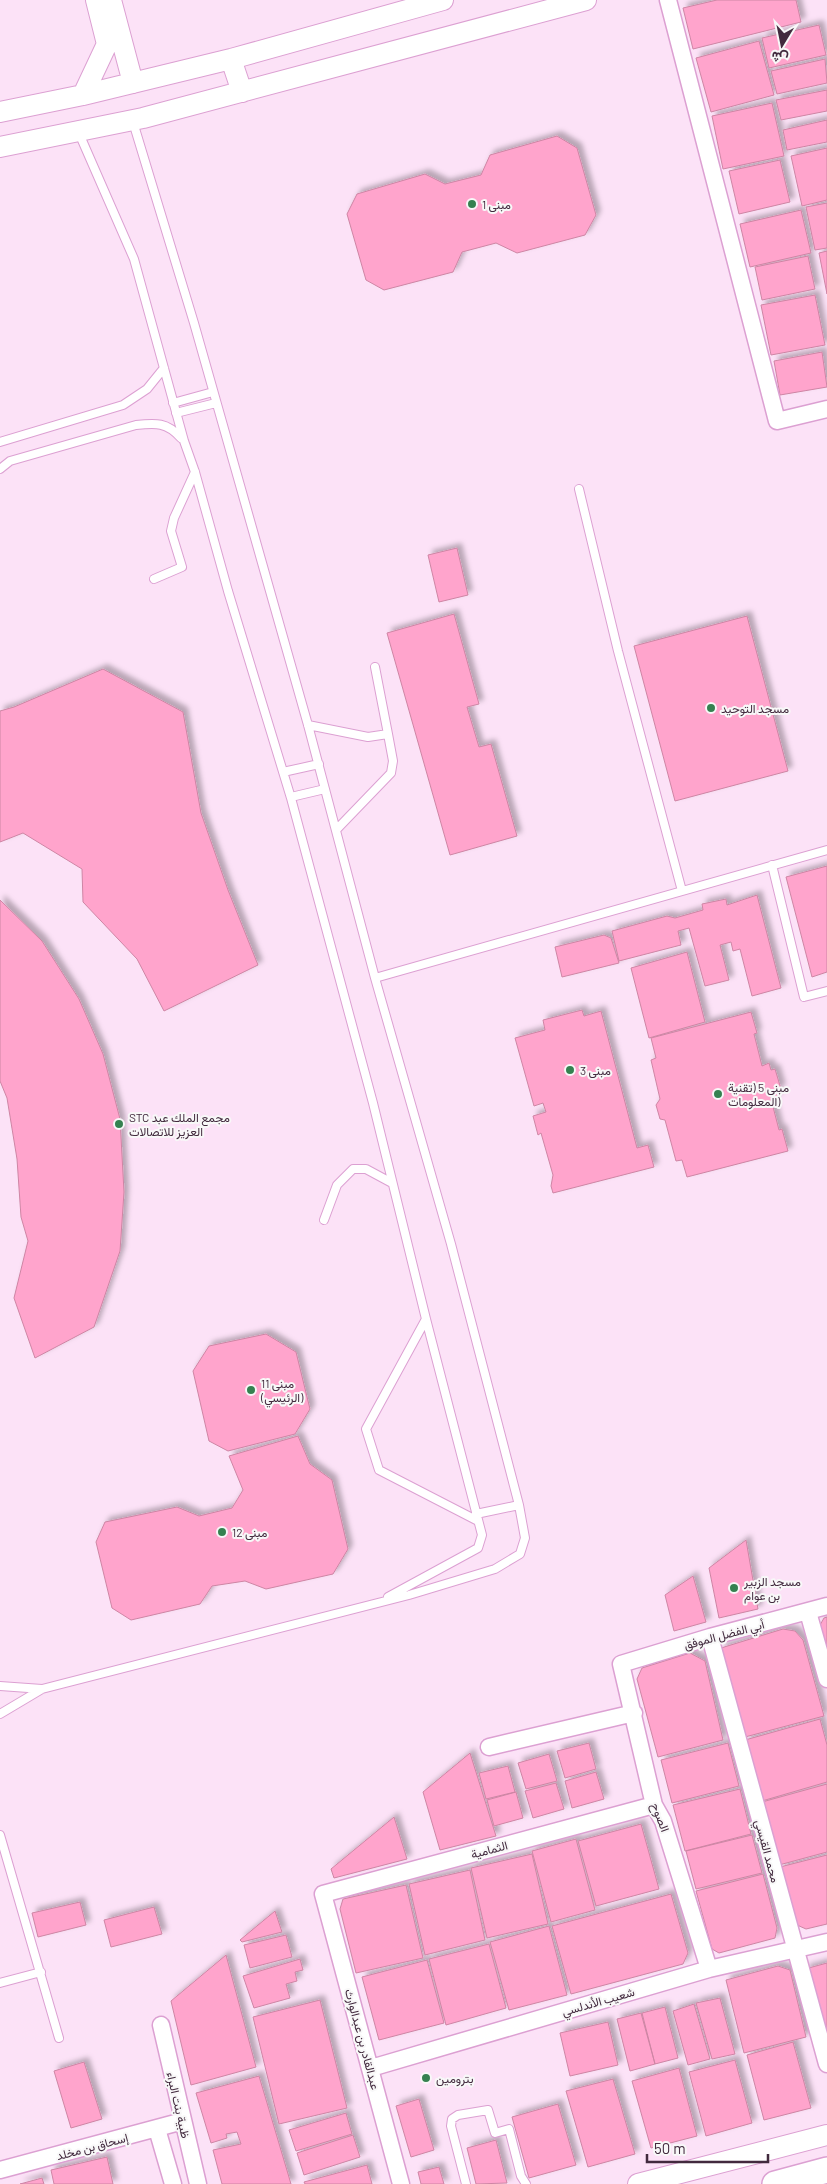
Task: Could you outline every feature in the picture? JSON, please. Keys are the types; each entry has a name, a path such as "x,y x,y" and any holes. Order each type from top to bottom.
{"main road":[{"path":"774,2184 827,2170"}],"street":[{"path":"83,95 108,44 96,0"},
{"path":"111,0 133,83"},
{"path":"0,112 83,95 231,59 444,0"},
{"path":"0,148 138,119 242,92 541,6 586,0"},
{"path":"668,0 777,420 827,409"},
{"path":"231,59 242,92"},
{"name":"أبي الفضل الموفق","path":"621,1664 710,1637 827,1606"},
{"path":"808,1612 827,1679"},
{"name":"محمد القيسي","path":"710,1637 827,2064"},
{"name":"الصوح","path":"621,1664 654,1805 663,1821 709,1969"},
{"path":"489,1747 634,1713"},
{"name":"الثمامية","path":"323,1894 654,1805"},
{"name":"عبدالقادر بن عبدالوارث","path":"323,1894 401,2184"},
{"name":"شعيب الأندلسي","path":"371,2068 709,1969 827,1942"},
{"name":"ظبية بنت البراء","path":"161,2025 198,2184"},
{"name":"إسحاق بن مخلد","path":"0,2170 157,2129 184,2126"},
{"path":"157,2129 173,2184"},
{"path":"638,2184 827,2135"}],"lane":[{"path":"0,1714 42,1689 378,1603 494,1569 520,1554 525,1538 519,1506 451,1244 375,978 308,726 138,119"},
{"path":"78,131 134,259 176,414 195,472 228,591 291,797 482,1535 478,1548 378,1603"},
{"path":"0,442 123,405 147,389 164,368"},
{"path":"173,403 213,392"},
{"path":"176,414 216,403"},
{"path":"0,469 10,461 136,426 154,424 173,428 184,441"},
{"path":"154,579 182,567 172,531 174,518 195,472"},
{"path":"579,489 618,650 682,891"},
{"path":"336,829 392,773 393,761 375,667"},
{"path":"308,726 368,737 388,734"},
{"path":"283,772 318,764"},
{"path":"291,797 325,789"},
{"path":"375,978 827,850"},
{"path":"772,865 804,996 827,991"},
{"path":"324,1220 337,1186 353,1169 366,1169 392,1183"},
{"path":"426,1319 366,1429 379,1470 477,1517 519,1506"},
{"path":"0,1686 42,1689"},
{"path":"0,1835 59,2038"},
{"path":"0,1983 41,1972"},
{"path":"466,2184 451,2126 452,2119 488,2110 494,2133 510,2129 521,2176 526,2184"}],"building":[{"path":"717,0 796,0 801,22 693,49 683,8"},
{"path":"819,25 826,55 769,68 762,38"},
{"path":"759,41 774,95 711,112 696,58"},
{"path":"825,59 827,83 777,94 771,71"},
{"path":"827,90 827,111 781,120 776,100"},
{"path":"772,103 784,156 723,169 712,116"},
{"path":"827,120 827,142 787,150 783,130"},
{"name":"مبنى 1","path":"557,136 577,148 596,215 585,235 517,253 496,243 462,252 453,272 384,290 366,280 347,214 357,194 425,174 445,184 481,175 490,155"},
{"path":"827,148 827,200 802,206 791,156"},
{"path":"780,160 790,202 739,214 729,171"},
{"path":"827,203 827,248 815,250 806,207"},
{"path":"801,210 811,253 750,267 740,224"},
{"path":"827,251 827,294 819,253"},
{"path":"808,256 815,289 762,300 755,267"},
{"path":"815,295 825,345 771,355 761,305"},
{"path":"822,352 827,387 780,395 774,361"},
{"path":"457,548 468,595 439,602 428,555"},
{"path":"454,614 479,704 467,707 479,747 491,744 517,836 450,855 387,633"},
{"name":"مسجد التوحيد","path":"747,616 788,771 675,801 634,646"},
{"path":"103,669 183,712 201,813 228,890 258,965 164,1011 137,959 83,902 82,869 23,833 0,842 0,711 14,707"},
{"path":"827,866 827,972 812,977 786,877"},
{"path":"757,895 781,988 752,996 740,949 733,951 731,942 720,945 729,980 705,986 689,928 678,931 681,945 619,961 612,931 667,916 675,918 703,910 702,904 726,899 727,905"},
{"path":"0,900 42,941 79,999 103,1054 120,1119 124,1192 120,1251 94,1327 35,1358 14,1298 28,1241 21,1217 17,1159 7,1098 0,1081"},
{"path":"604,935 611,938 619,963 562,977 555,947"},
{"path":"687,952 705,1022 649,1038 631,968"},
{"name":"مبنى 3","path":"582,1010 584,1016 601,1011 637,1148 648,1145 654,1167 553,1193 551,1186 553,1175 541,1133 538,1135 533,1116 546,1112 543,1103 534,1106 515,1038 545,1030 543,1020"},
{"name":"مبنى 5 (تقنية المعلومات)","path":"751,1012 757,1033 754,1034 762,1066 769,1063 771,1070 775,1069 781,1089 776,1090 778,1097 771,1099 779,1130 782,1129 788,1151 687,1177 682,1160 676,1161 665,1120 660,1119 656,1105 660,1099 651,1060 656,1058 651,1038"},
{"name":"مبنى 11 (الرئيسي)","path":"266,1334 296,1352 310,1409 295,1434 228,1451 209,1441 193,1371 209,1346"},
{"name":"مبنى 12","path":"298,1436 310,1464 332,1480 348,1549 333,1574 266,1589 245,1581 212,1586 200,1604 131,1620 112,1608 96,1542 105,1522 177,1507 199,1516 232,1508 243,1490 229,1456"},
{"name":"مسجد الزبير بن عوام","path":"746,1540 758,1609 719,1618 709,1568"},
{"path":"693,1576 706,1622 674,1631 665,1595"},
{"path":"827,1617 827,1648 820,1625 824,1618"},
{"path":"783,1629 795,1631 803,1640 824,1716 745,1737 721,1648"},
{"path":"690,1653 705,1661 723,1740 658,1757 637,1679 642,1668"},
{"path":"820,1719 827,1745 827,1782 762,1801 745,1740"},
{"path":"589,1743 596,1769 565,1778 557,1751"},
{"path":"728,1743 739,1786 672,1803 661,1760"},
{"path":"470,1753 496,1836 440,1850 423,1792"},
{"path":"549,1754 557,1781 526,1789 518,1763"},
{"path":"508,1766 515,1792 486,1799 479,1773"},
{"path":"596,1772 604,1799 572,1808 565,1781"},
{"path":"556,1783 564,1809 533,1818 525,1791"},
{"path":"827,1784 827,1852 779,1865 762,1802"},
{"path":"740,1789 751,1834 685,1851 673,1805"},
{"path":"516,1792 523,1818 494,1826 487,1800"},
{"path":"394,1817 407,1859 334,1878 331,1869"},
{"path":"641,1824 659,1889 596,1906 578,1841"},
{"path":"752,1835 762,1873 696,1889 686,1851"},
{"path":"576,1839 595,1910 551,1922 532,1851"},
{"path":"532,1854 548,1924 487,1938 471,1868"},
{"path":"827,1855 827,1924 806,1929 797,1925 780,1867"},
{"path":"470,1870 485,1940 425,1955 409,1884"},
{"path":"763,1874 777,1928 775,1938 719,1953 712,1949 696,1891"},
{"path":"406,1885 423,1958 356,1973 340,1909 343,1899"},
{"path":"671,1894 688,1953 683,1964 571,1994 552,1926"},
{"path":"80,1902 86,1925 38,1937 32,1913"},
{"path":"154,1907 162,1934 111,1947 104,1920"},
{"path":"275,1911 282,1932 242,1942 240,1940"},
{"path":"549,1926 567,1995 509,2010 490,1942"},
{"path":"286,1935 292,1957 250,1968 244,1945"},
{"path":"489,1944 506,2008 446,2025 429,1959"},
{"path":"226,1955 256,2067 191,2085 171,2001"},
{"path":"300,1959 303,1970 295,1972 297,1981 286,1984 290,1998 254,2008 243,1976"},
{"path":"427,1960 444,2023 379,2040 362,1977"},
{"path":"827,1963 827,2049 805,1969"},
{"path":"778,1966 790,1970 806,2037 744,2053 726,1980"},
{"path":"720,1998 735,2054 712,2059 696,2003"},
{"path":"320,2000 347,2108 279,2124 253,2017"},
{"path":"694,2004 710,2059 688,2065 673,2011"},
{"path":"665,2007 678,2058 655,2064 642,2013"},
{"path":"641,2013 655,2064 630,2071 617,2019"},
{"path":"608,2022 618,2065 570,2076 560,2033"},
{"path":"793,2042 811,2108 764,2120 747,2055"},
{"path":"735,2060 752,2123 706,2136 689,2072"},
{"path":"84,2062 102,2119 71,2128 54,2071"},
{"path":"679,2068 697,2136 651,2148 632,2081"},
{"path":"259,2076 291,2184 222,2184 213,2150 241,2144 237,2132 226,2134 227,2138 211,2143 196,2093"},
{"path":"613,2079 635,2154 588,2167 566,2091"},
{"path":"419,2099 434,2150 411,2157 396,2106"},
{"path":"558,2104 576,2165 529,2178 512,2117"},
{"path":"346,2113 352,2134 296,2151 289,2130"},
{"path":"353,2135 360,2157 304,2175 297,2153"},
{"path":"496,2140 507,2183 476,2184 467,2148"},
{"path":"107,2157 113,2184 54,2184 51,2170"},
{"path":"367,2165 372,2184 305,2184 304,2182"},
{"path":"439,2167 444,2184 421,2184 418,2172"},
{"path":"42,2178 44,2184 20,2184"}],"place":[{"name":"مبنى 1","path":"472,204"},
{"name":"مسجد التوحيد","path":"711,708"},
{"name":"مبنى 3","path":"570,1070"},
{"name":"مبنى 5 (تقنية المعلومات)","path":"718,1094"},
{"name":"STC مجمع الملك عبد العزيز للاتصالات","path":"119,1124"},
{"name":"مبنى 11 (الرئيسي)","path":"251,1390"},
{"name":"مبنى 12","path":"222,1532"},
{"name":"مسجد الزبير بن عوام","path":"734,1588"},
{"name":"بترومين","path":"426,2078"}]}
